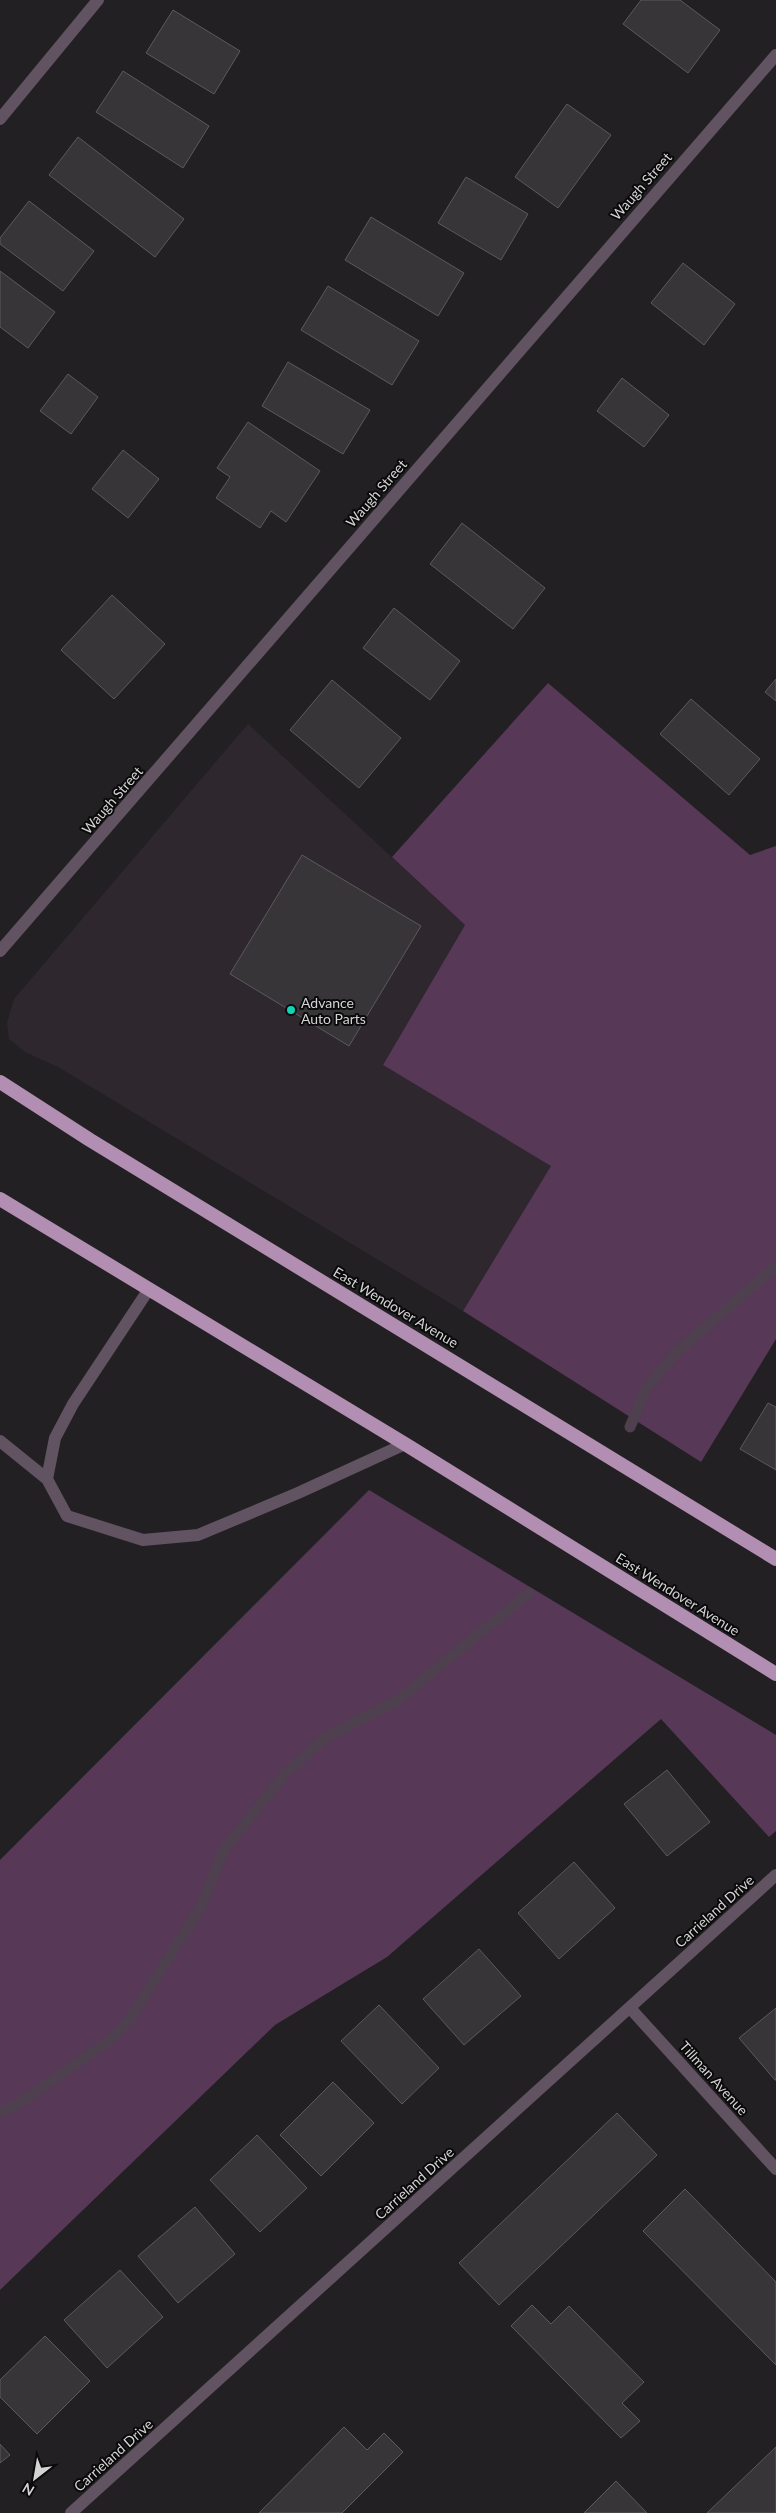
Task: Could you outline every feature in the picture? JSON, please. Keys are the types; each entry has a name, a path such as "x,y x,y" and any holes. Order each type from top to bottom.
{"highway":[{"name":"East Wendover Avenue","path":"0,1082 90,1140 776,1559"},
{"name":"East Wendover Avenue","path":"0,1199 404,1444 776,1674"}],"street":[{"path":"0,119 98,0"},
{"name":"Waugh Street","path":"0,951 776,55"},
{"path":"47,1479 54,1438 73,1404 149,1290"},
{"path":"0,1441 47,1479 67,1516 143,1540 198,1535 298,1493 404,1444"},
{"name":"Carrieland Drive","path":"71,2513 776,1875"},
{"name":"Tillman Avenue","path":"630,2008 776,2169"}],"shaded area":[{"path":"548,683 750,855 776,846 776,1339 701,1462 463,1311 551,1166 383,1065 465,925 392,857"},
{"path":"248,724 465,925 383,1065 552,1166 463,1311 58,1067 25,1052 9,1039 7,1023 14,999"},
{"path":"369,1490 776,1735 776,1831 769,1837 661,1719 387,1957 275,2025 0,2290 0,1860"}],"building":[{"path":"641,0 680,0 720,30 688,73 623,24"},
{"path":"173,10 240,51 214,94 146,53"},
{"path":"123,71 209,126 183,168 96,112"},
{"path":"567,104 611,135 558,208 515,177"},
{"path":"78,137 184,219 155,257 49,175"},
{"path":"466,177 528,214 501,260 438,223"},
{"path":"29,201 94,251 63,291 0,244 0,238"},
{"path":"371,217 464,273 438,316 345,260"},
{"path":"683,263 735,304 704,345 651,303"},
{"path":"0,271 55,312 28,348 0,327"},
{"path":"328,286 419,341 392,385 301,330"},
{"path":"288,362 370,410 343,454 262,406"},
{"path":"68,374 98,397 71,434 40,411"},
{"path":"622,378 669,415 644,447 597,411"},
{"path":"248,422 320,471 286,522 271,511 260,528 216,498 230,477 217,468"},
{"path":"123,450 159,479 128,518 92,489"},
{"path":"462,523 545,588 513,629 430,564"},
{"path":"112,595 165,644 114,699 61,650"},
{"path":"394,608 460,661 430,700 363,648"},
{"path":"776,679 776,701 765,692"},
{"path":"332,680 401,738 359,788 290,730"},
{"path":"691,699 760,759 729,795 660,734"},
{"path":"302,855 421,926 349,1046 230,974"},
{"path":"768,1403 776,1407 776,1470 740,1449"},
{"path":"667,1770 710,1822 667,1856 624,1804"},
{"path":"574,1862 615,1908 559,1959 518,1913"},
{"path":"479,1949 521,1996 464,2045 423,1999"},
{"path":"379,2005 439,2068 402,2104 341,2041"},
{"path":"776,2008 776,2080 775,2080 739,2038"},
{"path":"333,2082 374,2123 321,2176 280,2135"},
{"path":"617,2113 657,2155 499,2305 459,2263"},
{"path":"257,2135 307,2188 260,2232 210,2180"},
{"path":"685,2189 776,2282 776,2365 643,2231"},
{"path":"195,2207 235,2254 178,2303 138,2256"},
{"path":"120,2270 163,2317 107,2368 64,2320"},
{"path":"532,2305 551,2324 569,2306 644,2382 622,2403 640,2421 621,2438 511,2326"},
{"path":"45,2336 90,2381 37,2434 0,2397 0,2380"},
{"path":"344,2427 367,2450 384,2433 403,2452 342,2513 259,2513"},
{"path":"0,2444 10,2455 0,2463"},
{"path":"776,2447 776,2513 707,2513"},
{"path":"616,2481 647,2513 584,2513"}],"waterway":[{"path":"630,1427 647,1387 677,1352 776,1266"},
{"path":"0,2112 17,2105 111,2039 129,2020 201,1907 223,1851 285,1774 326,1737 398,1700 529,1593"}],"place":[{"name":"Advance Auto Parts","path":"291,1010"}]}
